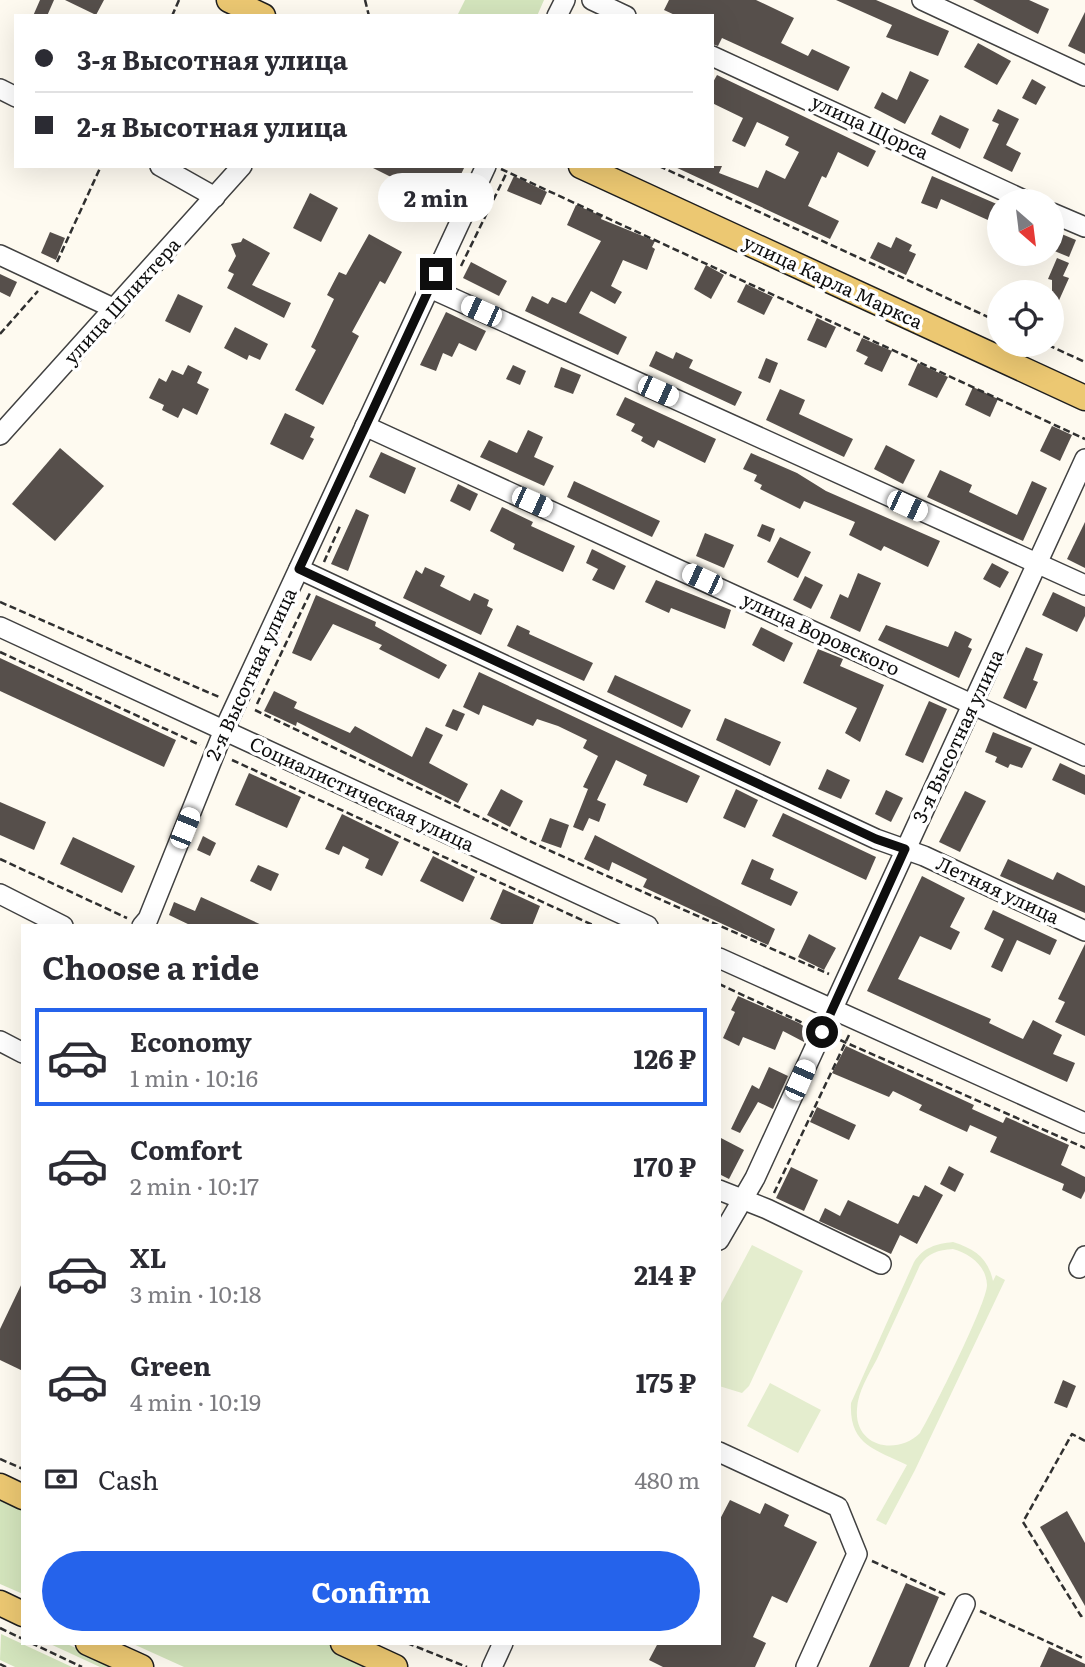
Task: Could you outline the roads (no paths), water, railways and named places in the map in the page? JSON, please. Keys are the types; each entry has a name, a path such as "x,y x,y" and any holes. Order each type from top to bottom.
{"main road":[{"path":"229,0 260,14"},
{"name":"улица Карла Маркса","path":"585,168 1085,398"},
{"path":"0,1486 21,1496"},
{"path":"92,1645 141,1667"},
{"path":"347,1645 395,1667"}],"street":[{"path":"592,0 622,14"},
{"path":"922,0 1085,76"},
{"name":"улица Щорса","path":"714,57 1000,189"},
{"path":"164,168 215,197"},
{"name":"улица Шлихтера","path":"0,435 240,168"},
{"name":"2-я Высотная улица","path":"149,924 224,730 245,708 299,569 485,168"},
{"path":"1064,218 1085,227"},
{"path":"0,255 115,309"},
{"path":"430,288 1085,585"},
{"name":"улица Воровского","path":"365,426 1085,756"},
{"name":"3-я Высотная улица","path":"721,1237 744,1199 1085,459"},
{"name":"Летняя улица","path":"299,569 876,839 905,849 1085,931"},
{"name":"Социалистическая улица","path":"0,627 644,924"},
{"path":"0,894 59,924"},
{"path":"721,959 1085,1123"},
{"path":"0,1041 21,1052"},
{"path":"721,1191 767,1209 881,1264"},
{"path":"721,1453 838,1507 857,1554 806,1667"},
{"path":"935,1667 965,1604"},
{"path":"492,1667 502,1645"}]}
